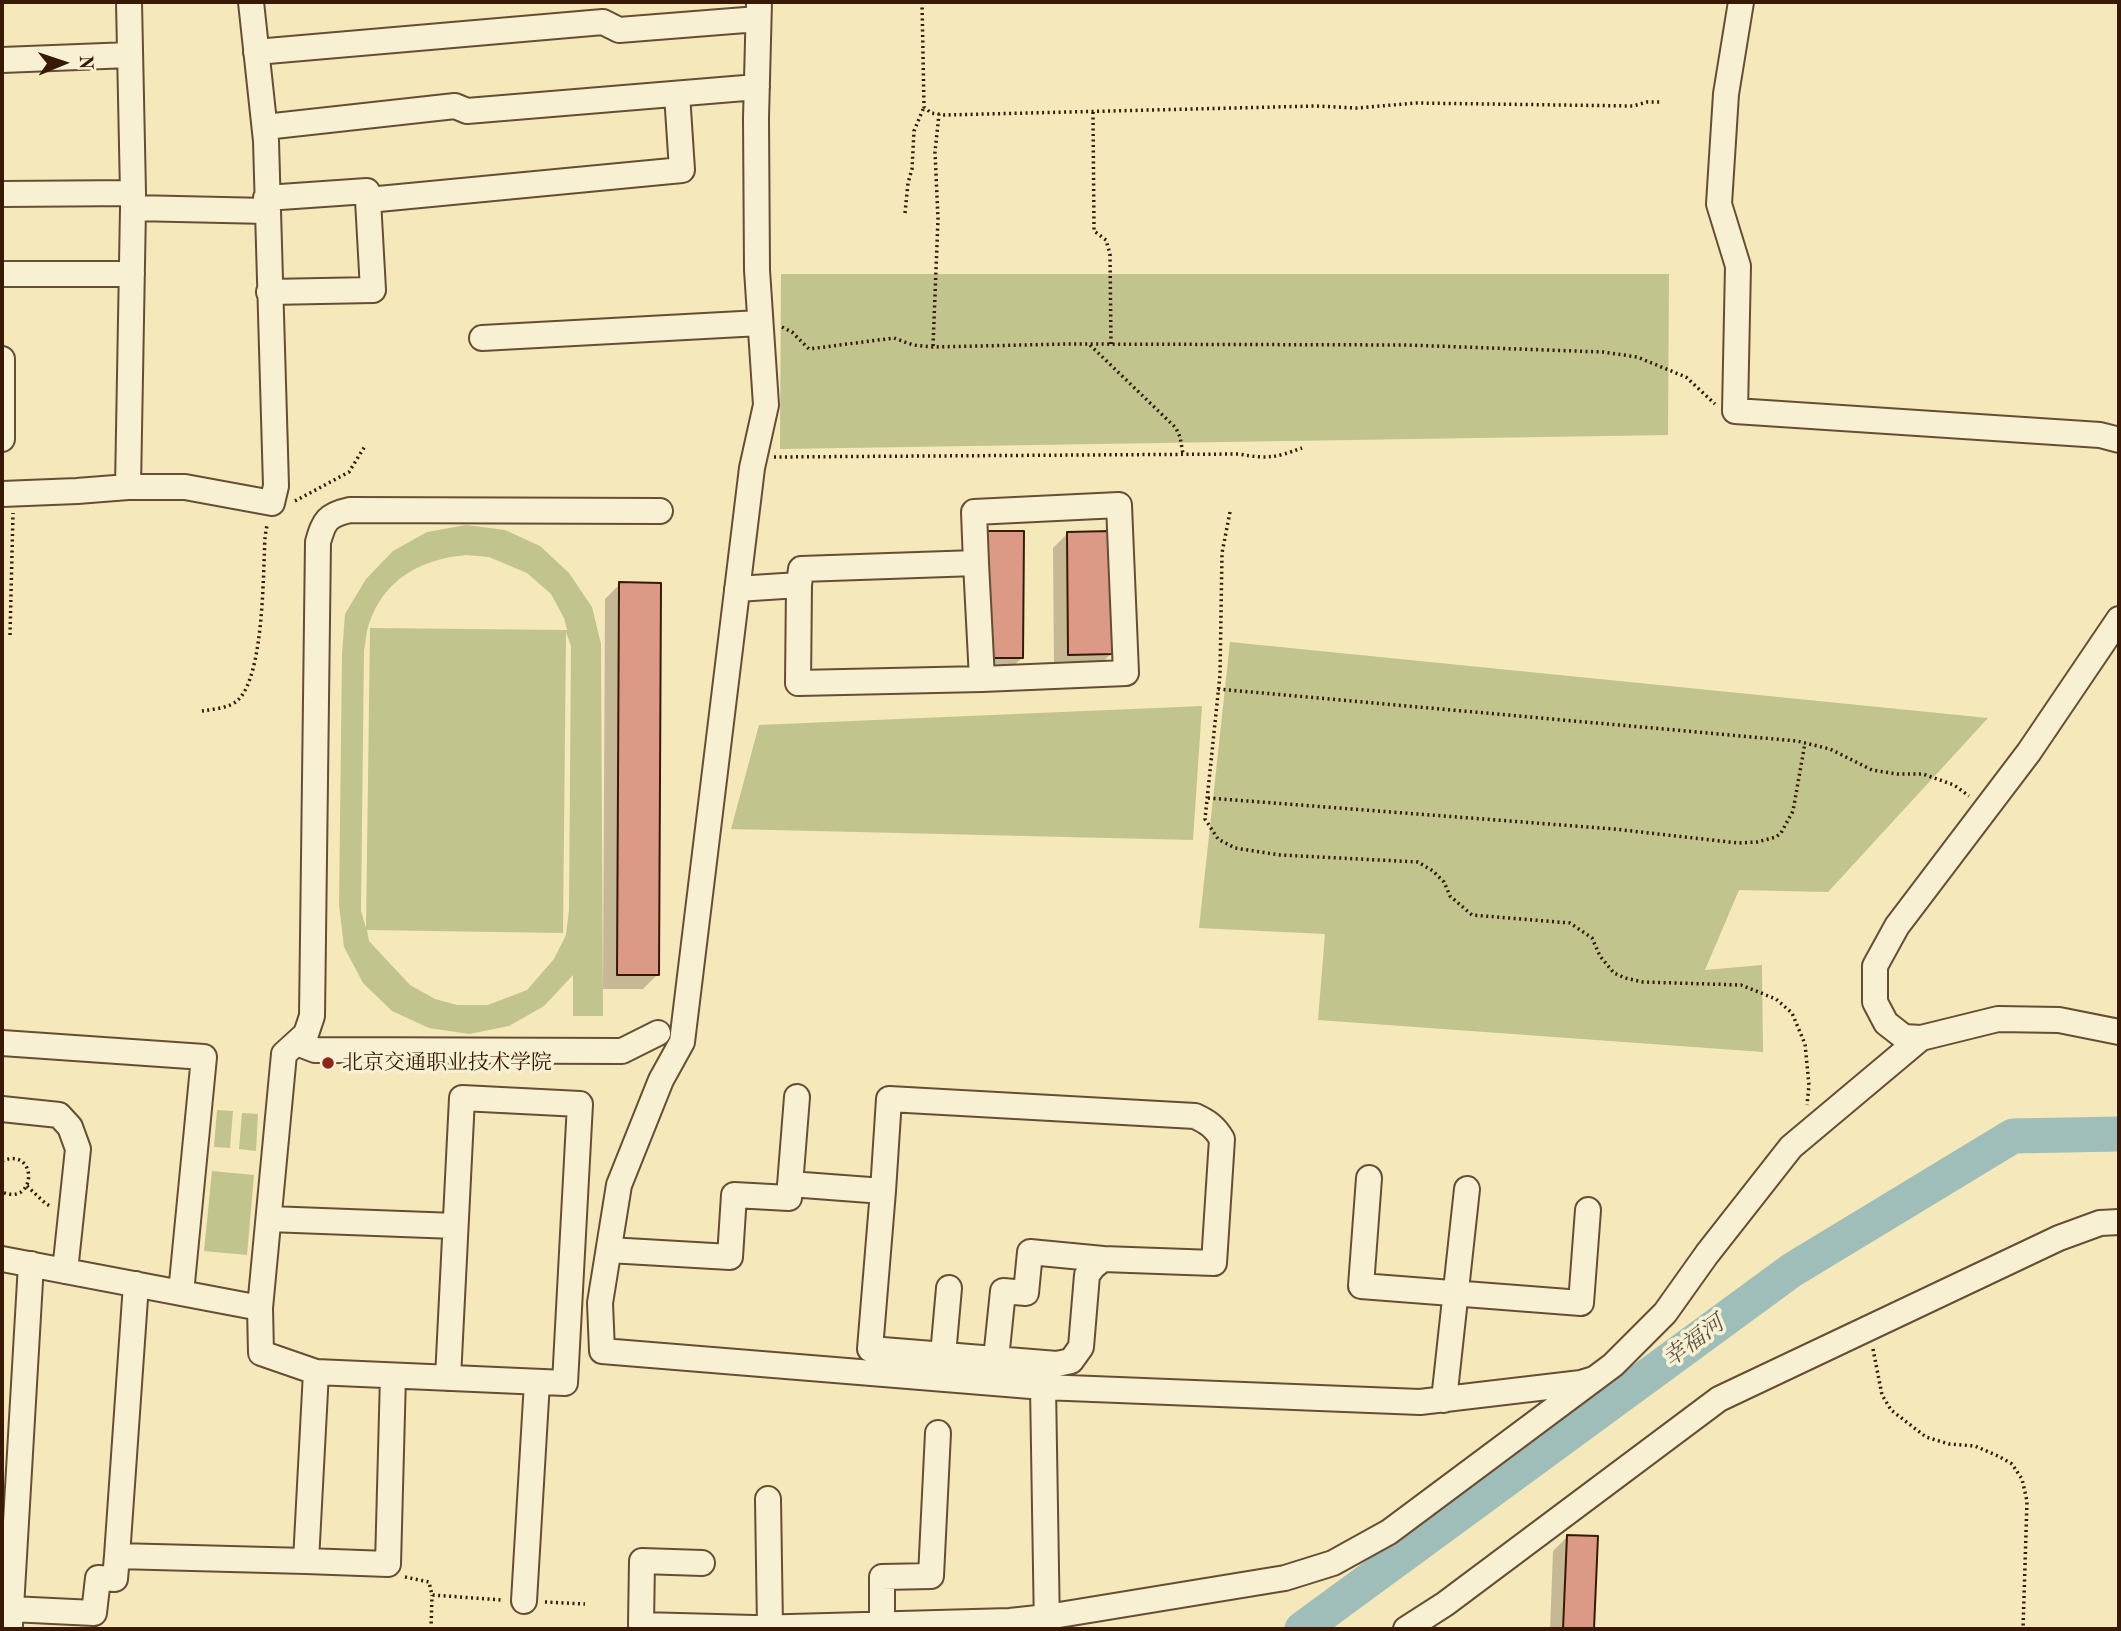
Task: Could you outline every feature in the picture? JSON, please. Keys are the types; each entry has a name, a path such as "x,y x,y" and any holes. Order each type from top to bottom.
{"street":[{"path":"128,487 133,200 130,2"},
{"path":"7,494 128,487 185,487 272,503 276,486 265,127 251,2"},
{"path":"1741,2 1727,94 1718,204 1738,266 1735,411 2100,435 2119,440"},
{"path":"257,52 603,22 619,30 759,10 757,270 766,405 755,457 737,589 682,1042 661,1080 619,1185 600,1303 602,1351 1043,1387 1420,1402 1581,1383 1594,1379"},
{"path":"2,60 130,55"},
{"path":"265,127 455,106 467,111 757,87"},
{"path":"368,200 682,170 677,94"},
{"path":"2,194 267,204 367,191 373,290 269,292"},
{"path":"2,274 132,274"},
{"path":"482,338 760,323"},
{"path":"2,359 2,439"},
{"path":"976,563 801,569 798,683 982,679 1126,673 1119,505 974,512 982,679"},
{"path":"448,1378 462,1098 580,1104 565,1383 393,1376 316,1372 261,1353 260,1308 285,1054 306,1034 312,1016 318,542 323,523 334,513 350,510 660,512"},
{"path":"737,589 799,585"},
{"path":"2119,619 2029,752 1896,926 1875,966 1875,1003 1886,1023 1904,1037 1921,1038 1998,1019 2059,1020 2119,1032"},
{"path":"297,1043 315,1050 622,1051 658,1032"},
{"path":"702,1563 642,1561 641,1625 762,1627 1010,1621 1047,1623 1284,1578 1334,1563 1389,1532 1613,1365 1665,1314 1724,1232 1791,1147 1921,1038"},
{"path":"2,1043 204,1057 181,1293"},
{"path":"609,1250 730,1257 734,1195 789,1198 797,1097"},
{"path":"996,1359 1003,1291 1026,1293 1030,1252 1103,1259 1214,1264 1222,1139 1207,1121 1195,1116 889,1099 870,1349 1057,1364 1071,1361 1081,1347 1087,1275 1103,1259"},
{"path":"2,1109 58,1115 70,1127 78,1149 65,1271"},
{"path":"1370,1178 1362,1286 1581,1303 1588,1210"},
{"path":"790,1184 883,1191"},
{"path":"1444,1400 1466,1189"},
{"path":"269,1219 455,1226"},
{"path":"1406,1629 1445,1605 1719,1399 2059,1238 2100,1223 2119,1222"},
{"path":"2,1259 260,1308"},
{"path":"31,1264 10,1466 18,1624 94,1613 98,1578 115,1579 136,1284"},
{"path":"943,1354 949,1288"},
{"path":"306,1561 316,1372"},
{"path":"117,1556 388,1564 393,1376"},
{"path":"524,1601 537,1382"},
{"path":"1043,1387 1047,1623"},
{"path":"882,1624 882,1577 931,1576 938,1433"},
{"path":"762,1627 768,1499"}],"path":[{"path":"905,213 912,169 914,131 924,107 922,2"},
{"path":"924,107 931,113 939,114 1316,106 1357,108 1416,103 1633,106 1660,102"},
{"path":"1093,112 1094,231 1106,240 1110,254 1111,344"},
{"path":"933,347 938,219 935,152 939,114"},
{"path":"760,323 775,322 792,332 809,349 894,338 913,345 933,347 1088,344 1406,345 1602,352 1637,357 1686,377 1713,404 1735,411"},
{"path":"1088,344 1176,428 1183,455"},
{"path":"202,711 222,708 236,702 247,689 258,646 265,537 272,503 288,506 349,472 365,446"},
{"path":"755,457 1239,454 1259,458 1277,457 1302,449"},
{"path":"7,494 10,635"},
{"path":"1230,512 1222,553 1218,689 1205,819 1218,839 1235,848 1280,855 1418,862 1433,870 1444,882 1450,896 1472,915 1570,923 1579,928 1592,938 1600,956 1614,973 1625,978 1643,982 1741,985 1776,999 1792,1013 1805,1044 1809,1085 1803,1138"},
{"path":"1218,689 1805,743 1830,749 1872,770 1923,774 1954,785 1986,808"},
{"path":"1208,798 1614,829 1738,843 1757,842 1781,833 1793,811 1805,743"},
{"path":"2,1153 3,1160 16,1158 26,1165 30,1176 21,1192 9,1195 2,1192"},
{"path":"27,1185 45,1203 71,1216"},
{"path":"1869,1327 1882,1395 1891,1410 1926,1437 1949,1444 1975,1446 1998,1456 2012,1464 2022,1479 2027,1501 2023,1629"},
{"path":"388,1564 398,1576 429,1582 432,1595 431,1629"},
{"path":"432,1595 585,1604"}],"green space":[{"path":"781,274 1669,274 1668,435 780,449"},
{"path":"466,525 505,530 540,546 569,573 592,607 601,644 603,1016 573,1016 573,975 544,1006 509,1026 469,1034 429,1028 392,1011 363,983 344,947 339,905 342,655 345,614 366,579 393,551 427,532","holes":["466,555 489,557 527,573 551,594 564,618 567,630 370,628 366,928 361,911 364,651 368,627 384,595 406,574 434,561","566,632 571,646 569,910 566,935 554,959 527,990 488,1005 457,1005 435,999 410,985 369,941 367,930 563,933"]},
{"path":"1230,642 1988,718 1828,892 1739,890 1705,970 1762,965 1763,1052 1318,1020 1325,934 1199,928"},
{"path":"1202,706 1193,840 731,829 759,725"},
{"path":"217,1110 233,1111 230,1148 214,1147"},
{"path":"242,1113 258,1114 256,1151 239,1149"},
{"path":"212,1171 254,1175 247,1255 204,1251"}],"building":[{"path":"985,531 1024,531 1023,658 985,658"},
{"path":"1111,531 1113,654 1068,655 1067,532"},
{"path":"619,582 661,583 659,975 617,975"},
{"path":"1567,1535 1598,1536 1594,1629 1563,1629"}],"waterway":[{"name":"幸福河","path":"1302,1629 1792,1270 2013,1136 2119,1134"}],"place":[{"name":"北京交通职业技术学院","path":"328,1063"}]}
